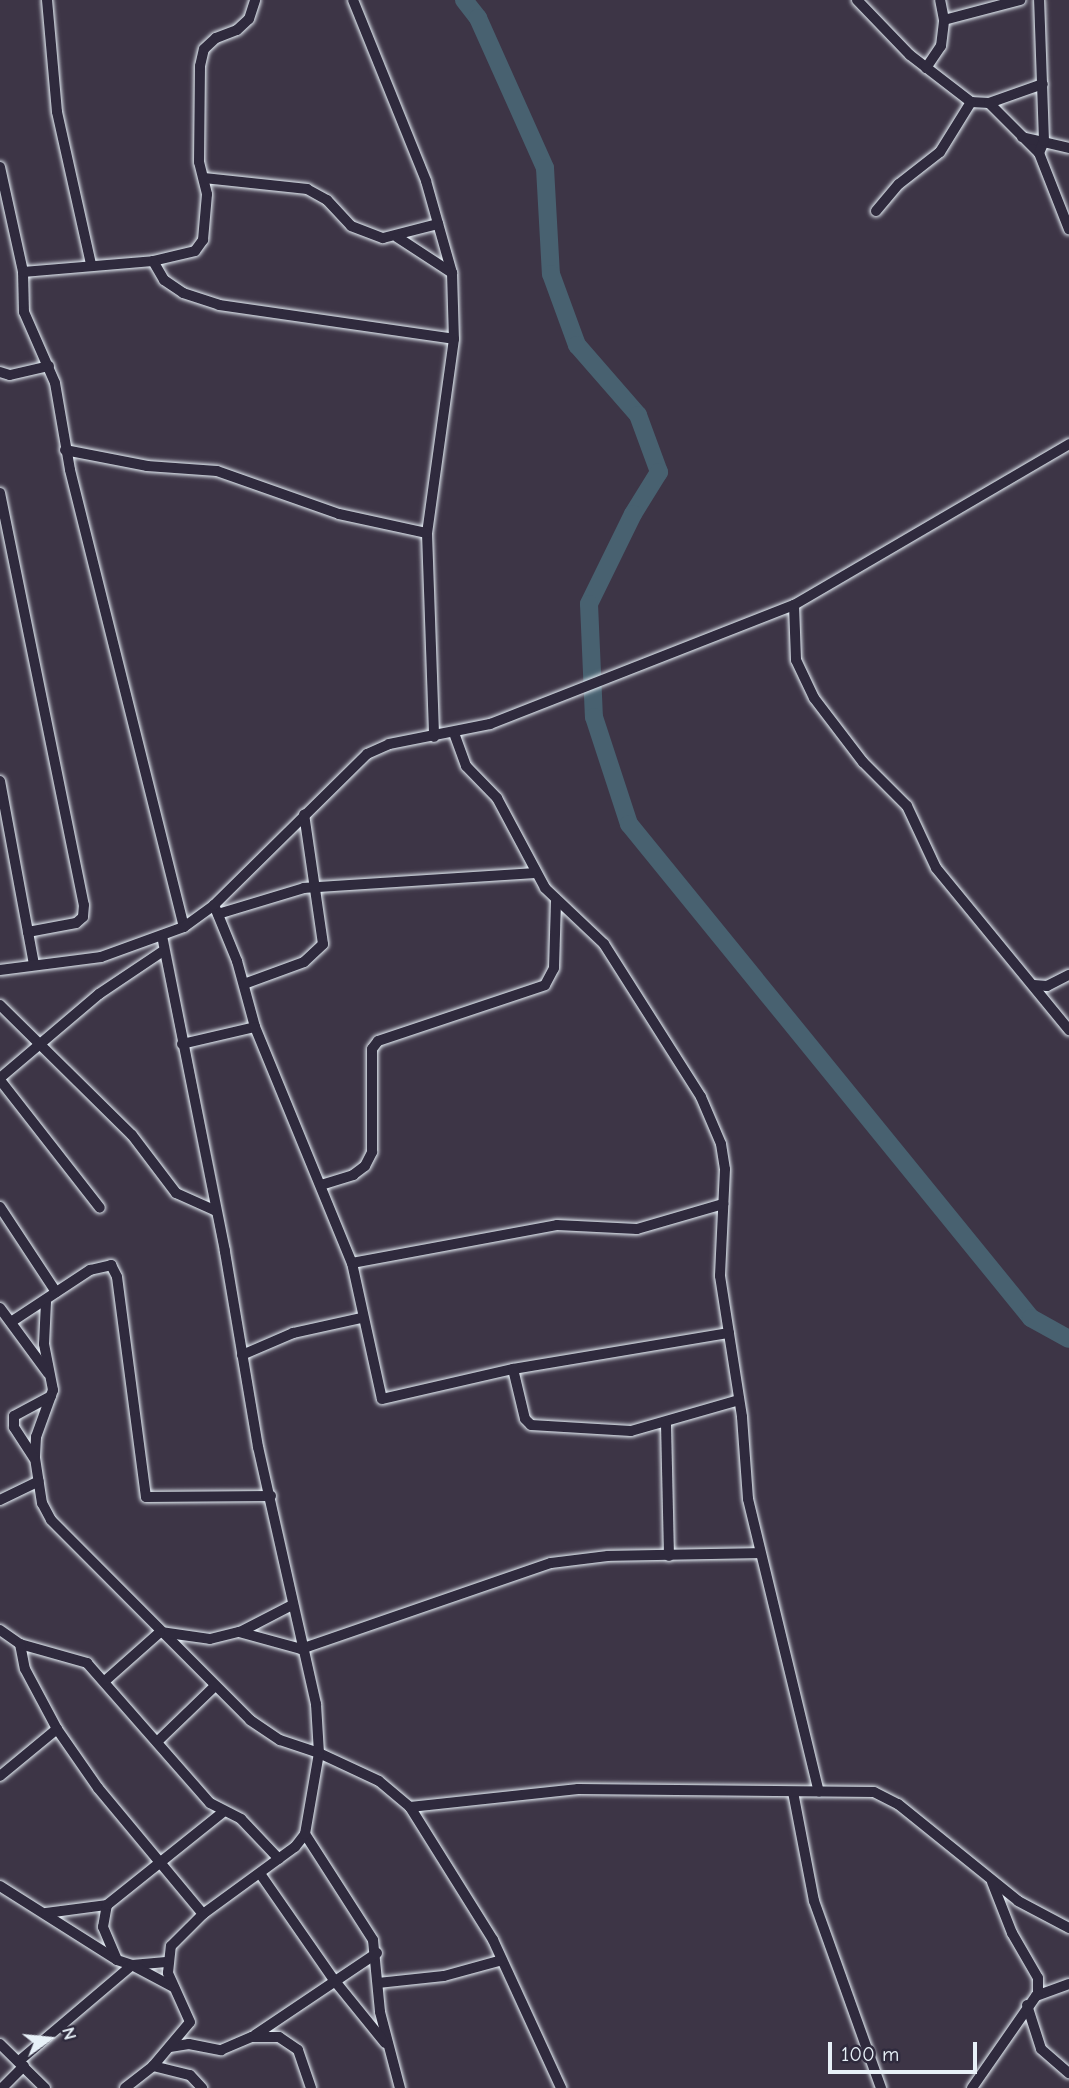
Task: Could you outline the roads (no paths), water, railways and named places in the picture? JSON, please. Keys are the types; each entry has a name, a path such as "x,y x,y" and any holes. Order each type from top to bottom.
{"street":[{"path":"47,0 57,112 91,264"},
{"path":"23,272 91,264 153,261 195,251 203,240 207,194 199,162 197,104 204,49 248,19 255,0"},
{"path":"353,0 426,181 452,274 454,339 427,533 434,737"},
{"path":"857,0 926,68 971,102 989,103 1043,84"},
{"path":"926,68 941,46 944,20 940,0"},
{"path":"944,20 1020,0"},
{"path":"1039,0 1044,141 1039,153"},
{"path":"876,211 900,184 940,152 971,102"},
{"path":"989,103 1039,153 1069,229"},
{"path":"1021,137 1069,148"},
{"path":"0,167 23,272 24,312 49,366 65,450 184,927"},
{"path":"204,178 307,189 327,200 351,226 383,238 397,237 438,224"},
{"path":"397,237 452,274"},
{"path":"153,261 164,280 183,293 219,305 454,339"},
{"path":"0,372 10,375 49,366"},
{"path":"216,909 304,814 367,754 389,744 454,733 562,697 794,606 1069,444"},
{"path":"65,450 147,466 217,471 339,514 427,533"},
{"path":"0,493 84,905 83,917 76,923 27,932"},
{"path":"794,606 796,660 814,698 863,762 907,806 936,867 1069,1030"},
{"path":"454,733 466,766 497,799 535,873 556,900 604,944 701,1097 721,1144 723,1203 720,1276 739,1400 748,1499 819,1792"},
{"path":"0,781 34,965"},
{"path":"244,984 315,955 323,944 324,931 304,814"},
{"path":"0,970 101,957 162,937 216,909 276,893 316,887 535,873"},
{"path":"321,1185 353,1175 365,1167 372,1152 372,1049 378,1041 545,985 554,968 556,900"},
{"path":"216,909 244,984 255,1027 352,1262 361,1318 382,1399 513,1369 729,1333"},
{"path":"125,2088 153,2066 190,2022 173,1987 166,1962 178,1936 203,1914 261,1875 305,1834 319,1753 316,1704 292,1605 162,937"},
{"path":"100,1208 0,1079 99,993 163,951"},
{"path":"1034,985 1047,986 1069,975"},
{"path":"0,1005 132,1135 177,1193 216,1211"},
{"path":"182,1044 255,1027"},
{"path":"352,1262 557,1224 637,1229 723,1203"},
{"path":"0,1207 56,1292"},
{"path":"11,1322 46,1302 56,1292 102,1263 115,1270 146,1497 271,1496"},
{"path":"46,1302 44,1344 51,1396 36,1437 35,1458 38,1481 51,1520 160,1632 266,1732 379,1781 410,1807 452,1868 502,1959 561,2088"},
{"path":"0,1308 50,1376"},
{"path":"242,1355 293,1333 361,1318"},
{"path":"513,1369 525,1419 531,1425 618,1431 666,1424 739,1400"},
{"path":"35,1458 14,1427 14,1416 51,1396"},
{"path":"666,1424 669,1556"},
{"path":"0,1500 38,1481"},
{"path":"239,1632 301,1649 551,1563 760,1553"},
{"path":"160,1632 210,1639 239,1632 292,1605"},
{"path":"0,1630 20,1644 71,1656 106,1681 210,1803 241,1819 260,1835 279,1860"},
{"path":"106,1681 160,1632"},
{"path":"20,1644 24,1669 57,1729 203,1914"},
{"path":"159,1740 215,1686"},
{"path":"0,1776 57,1729"},
{"path":"410,1807 579,1789 874,1792 898,1804 992,1881 1069,1928"},
{"path":"793,1792 814,1901 881,2088"},
{"path":"46,1913 107,1905 223,1812"},
{"path":"305,1834 369,1931 377,1953 386,2044 400,2088"},
{"path":"261,1875 334,1980 386,2044"},
{"path":"992,1881 1012,1933 1038,1978 1038,1994"},
{"path":"0,1886 117,1960 173,1987"},
{"path":"107,1905 103,1927 117,1960"},
{"path":"170,2047 189,2044 221,2050 252,2037 377,1953"},
{"path":"378,1983 444,1976 502,1959"},
{"path":"2,2088 21,2064 132,1965 166,1962"},
{"path":"972,2088 1027,2005 1038,1994 1069,1984"},
{"path":"1027,2005 1041,2049 1069,2073"},
{"path":"252,2037 279,2037 291,2042 311,2088"},
{"path":"0,2044 45,2088"},
{"path":"153,2066 190,2075 202,2088"}],"waterway":[{"path":"464,0 478,18 545,168 551,274 577,345 638,415 659,472 633,514 589,604 594,717 629,824 1031,1318 1069,1339"}]}
